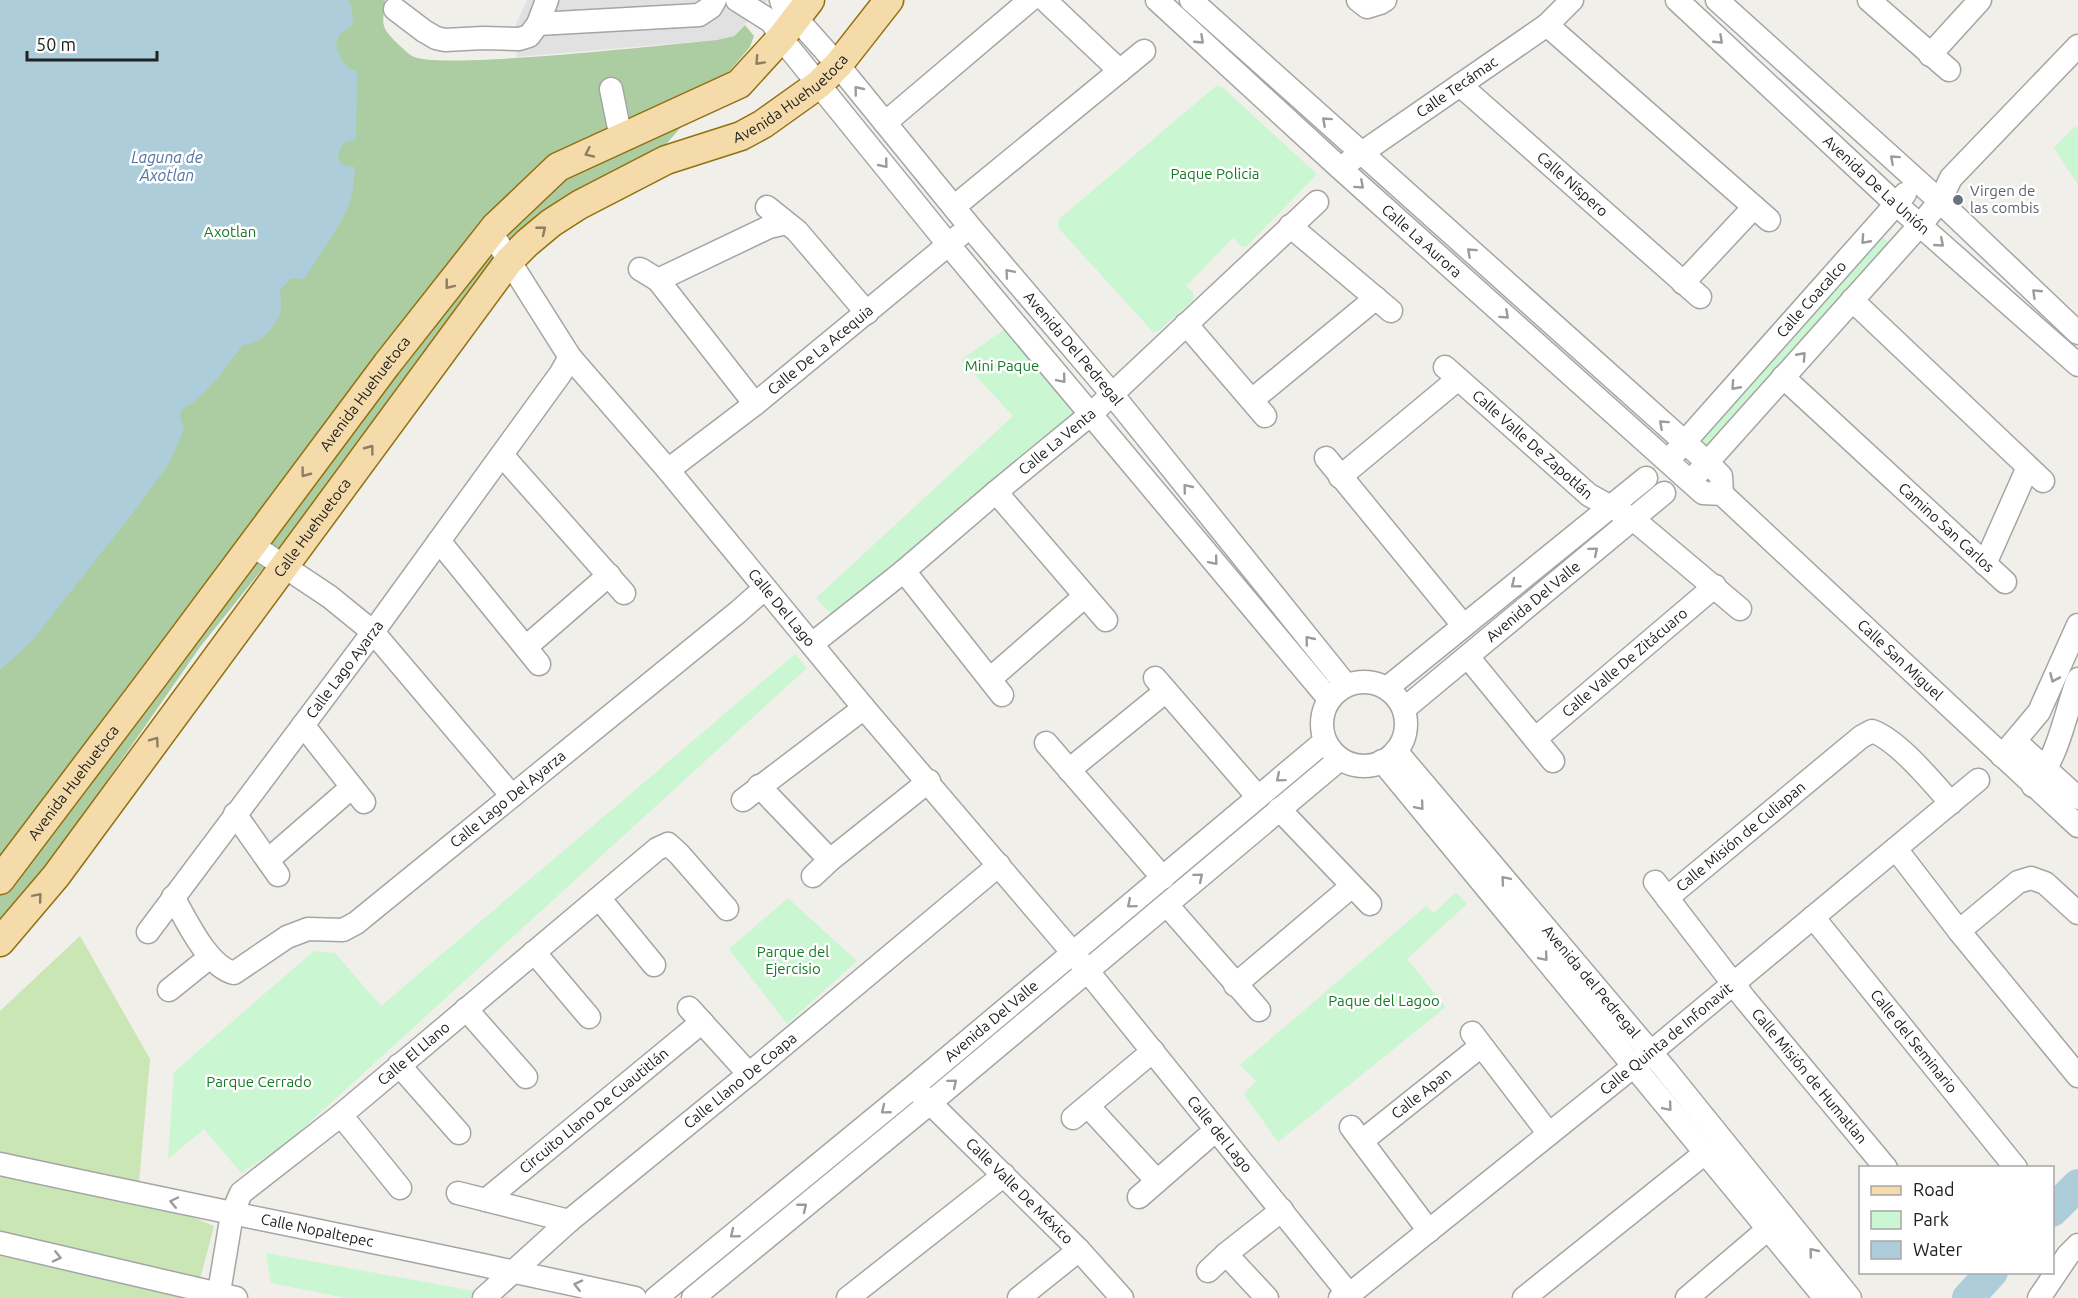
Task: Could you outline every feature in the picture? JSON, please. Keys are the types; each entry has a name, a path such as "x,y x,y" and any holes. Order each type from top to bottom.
{"main road":[{"name":"Avenida Huehuetoca","path":"666,160 741,136 763,124 829,74 889,0"},
{"name":"Avenida Huehuetoca","path":"0,880 387,364 491,232 558,167 739,84 785,12"},
{"name":"Calle Huehuetoca","path":"0,942 56,876 509,261 551,223 579,205 666,160"}],"street":[{"path":"395,9 424,32 436,38 445,40 519,39 529,36 538,24 547,0"},
{"path":"538,24 699,15 711,7 715,0"},
{"path":"737,0 785,12"},
{"path":"758,0 768,12 785,12"},
{"path":"885,123 1030,0"},
{"path":"1045,0 1120,71"},
{"name":"Calle La Aurora","path":"1157,0 1340,168 1690,481"},
{"name":"Calle La Aurora","path":"1191,0 1707,462"},
{"path":"1358,0 1366,7 1385,0"},
{"name":"Calle Tecámac","path":"1340,168 1547,25 1572,0"},
{"name":"Avenida De La Unión","path":"1677,0 1896,205 2078,365"},
{"name":"Avenida De La Unión","path":"1717,0 1940,201 2078,333"},
{"path":"1869,0 1949,70"},
{"path":"1930,55 1980,0"},
{"name":"Avenida Del Pedregal","path":"785,12 948,244 1091,414 1337,692"},
{"name":"Calle Níspero","path":"1460,85 1691,290 1761,214 1547,25"},
{"name":"Calle Coacalco","path":"1690,481 1920,225 1940,201 1951,178 2078,46"},
{"path":"955,206 1144,51"},
{"name":"Avenida Del Pedregal","path":"829,74 885,123 1112,394 1337,692"},
{"path":"611,89 621,138"},
{"path":"1916,180 1951,178"},
{"name":"Calle Coacalco","path":"1668,461 1916,180"},
{"name":"Calle La Venta","path":"812,644 904,572 1091,414 1317,202"},
{"path":"767,207 797,231 867,313"},
{"path":"755,404 649,274 769,227 786,223"},
{"path":"1186,324 1258,408 1383,304 1290,226"},
{"name":"Calle De La Acequia","path":"668,471 755,404 970,227"},
{"name":"Calle Del Lago","path":"491,232 570,357 1088,971"},
{"name":"Camino San Carlos","path":"1783,377 1985,564 2036,474 1852,300"},
{"name":"Calle Lago Ayarza","path":"148,932 440,541 561,373 570,357"},
{"name":"Calle Valle De Zapotlán","path":"1340,477 1452,373 1589,495 1610,508"},
{"path":"502,455 624,593"},
{"path":"1326,458 1463,626"},
{"name":"Calle San Miguel","path":"1707,462 1721,476 1722,494"},
{"name":"Avenida Del Valle","path":"1386,688 1646,478"},
{"name":"Calle San Miguel","path":"1690,481 1703,493 1722,494 2039,778"},
{"path":"996,492 1106,620"},
{"name":"Avenida Del Valle","path":"1404,709 1664,493"},
{"path":"1610,508 1633,519 1740,609"},
{"path":"440,541 533,655 609,575"},
{"path":"252,545 284,564 330,597 373,632 512,796"},
{"path":"1985,564 2005,582"},
{"path":"904,572 996,687 1085,596"},
{"name":"Calle Valle De Zitácuaro","path":"1535,739 1715,586"},
{"name":"Calle Lago Del Ayarza","path":"210,957 225,970 234,973 287,937 308,929 343,930 356,923 764,589"},
{"path":"2009,749 2039,712 2078,625"},
{"path":"1468,657 1553,761"},
{"path":"2039,778 2056,750 2069,701 2078,679"},
{"path":"1359,681 1374,682 1386,688 1397,697 1404,709 1406,731 1389,756 1370,766 1359,766 1340,759 1325,741 1322,719 1324,709 1337,692 1359,681"},
{"path":"1069,770 1161,684 1258,797"},
{"path":"830,860 751,793 864,708"},
{"path":"235,814 273,867 358,795 303,725"},
{"name":"Calle Misión de Culiapan","path":"1734,983 1661,890 1861,737 1872,731 1884,735 1933,782 1951,803"},
{"name":"Avenida Del Valle","path":"656,1298 914,1087 1325,741"},
{"path":"1046,743 1163,878"},
{"name":"Avenida del Pedregal","path":"1389,756 1642,1059 1706,1153 1825,1298"},
{"name":"Avenida Del Valle","path":"693,1298 930,1103 1340,759"},
{"path":"2039,778 2078,798"},
{"path":"2039,778 2078,826"},
{"name":"Calle Quinta de Infonavit","path":"1347,1297 1642,1059 1978,780"},
{"path":"813,876 929,782"},
{"path":"1280,809 1371,904"},
{"name":"Calle El Llano","path":"224,1297 232,1214 241,1193 341,1115 657,849 668,844 680,854 728,909"},
{"path":"1896,849 1959,931 2078,1076"},
{"name":"Calle Llano De Coapa","path":"484,1298 569,1221 750,1074 999,865"},
{"path":"1959,931 2018,882 2031,878 2045,883 2078,913"},
{"path":"1235,985 1352,886"},
{"path":"169,990 210,957 173,897"},
{"path":"599,898 654,965"},
{"path":"1167,905 1259,1010"},
{"name":"Calle del Seminario","path":"1813,917 2013,1166"},
{"path":"534,952 589,1017"},
{"name":"Calle del Lago","path":"1088,971 1282,1210 1347,1297"},
{"name":"Calle Misión de Humatlan","path":"1734,983 1885,1166"},
{"path":"466,1009 526,1077"},
{"name":"Circuito Llano De Cuautitlán","path":"486,1200 696,1015 750,1074"},
{"name":"Calle Apan","path":"1428,1231 1357,1134 1476,1039 1549,1134"},
{"path":"1153,1051 1080,1112 1157,1181"},
{"name":"Avenida del Pedregal","path":"1642,1059 1665,1069 1850,1298"},
{"path":"399,1065 459,1133"},
{"name":"Calle Valle De México","path":"914,1087 1079,1250 1122,1298"},
{"path":"341,1115 400,1188"},
{"path":"1139,1197 1216,1130"},
{"path":"1524,1298 1706,1153"},
{"name":"Calle Nopaltepec","path":"0,1164 635,1298"},
{"path":"848,1298 1004,1176"},
{"path":"458,1193 569,1221"},
{"path":"1208,1271 1282,1210"},
{"path":"1687,1298 1768,1228"},
{"path":"0,1243 224,1297"},
{"path":"2039,1298 2068,1255 2078,1245"},
{"path":"1019,1298 1079,1250"},
{"path":"1226,1254 1267,1298"}],"green space":[{"name":"Axotlan","path":"0,0 385,0 383,20 388,33 412,56 430,60 507,59 716,40 734,36 745,25 754,36 750,47 662,149 573,193 332,482 200,647 73,830 0,923"},
{"name":"Paque Policia","path":"1216,86 1222,87 1317,174 1246,247 1241,246 1233,238 1186,286 1194,294 1193,300 1159,331 1153,332 1062,232 1058,226 1059,219"},
{"path":"2075,126 2078,129 2078,185 2054,148"},
{"path":"1879,233 1892,246 1705,452 1689,443"},
{"name":"Mini Paque","path":"1005,329 1075,413 832,615 816,598 1013,416 961,360"},
{"name":"Parque Cerrado","path":"795,654 807,668 287,1143 241,1173 204,1129 168,1159 174,1072 314,951 335,953 381,1006"},
{"name":"Paque del Lagoo","path":"1456,892 1467,904 1407,959 1446,1007 1278,1142 1244,1094 1256,1081 1240,1065 1426,906 1434,913"},
{"name":"Parque del Ejercisio","path":"788,898 857,961 787,1024 729,949"},
{"path":"80,936 150,1059 138,1194 214,1226 195,1298 0,1298 0,1011"},
{"path":"266,1253 513,1298 346,1298 271,1283"}],"shaded area":[{"path":"527,0 768,0 734,36 716,40 517,57 513,31"}],"water":[{"name":"Laguna de Axotlan","path":"0,0 348,0 352,9 353,25 341,33 336,42 342,60 357,72 356,140 346,141 338,155 340,162 355,167 353,191 345,215 334,234 304,279 291,278 280,290 281,310 270,330 261,339 243,345 208,389 183,408 180,416 184,429 170,462 31,642 0,670"}],"waterway":[{"path":"2054,1209 2078,1185"},
{"path":"1968,1298 1990,1274"}],"place":[{"name":"Virgen de las combis","path":"1958,200"}]}
